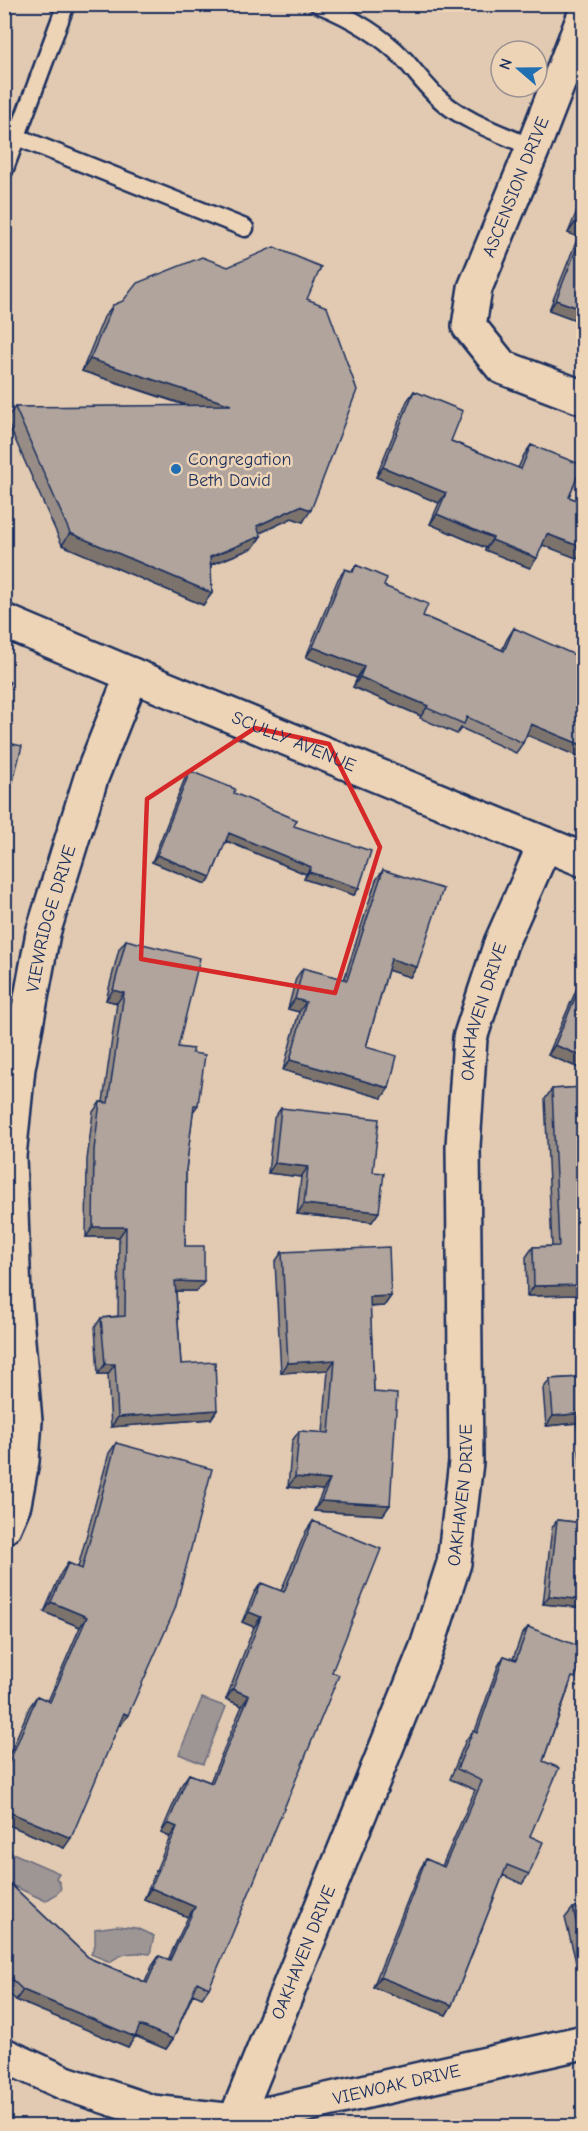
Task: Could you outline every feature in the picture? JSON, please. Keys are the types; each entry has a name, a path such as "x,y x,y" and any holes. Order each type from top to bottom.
{"street":[{"name":"ASCENSION DRIVE","path":"584,17 475,288 469,326 502,367 584,398"},
{"name":"SCULLY AVENUE","path":"4,621 584,860"},
{"name":"VIEWRIDGE DRIVE","path":"4,1527 14,1504 26,1421 14,1296 9,1156 18,1068 43,933 91,778 132,675"},
{"name":"OAKHAVEN DRIVE","path":"235,2121 428,1647 454,1563 466,1462 463,1146 470,1038 501,943 545,844"},
{"name":"VIEWOAK DRIVE","path":"4,2055 65,2084 152,2112 235,2121 584,2042"}],"lane":[{"path":"4,171 66,4"},
{"path":"318,4 342,14 378,35 445,103 469,118 533,148"},
{"path":"17,137 244,228"}],"highlighted area":[{"path":"255,728 329,744 380,847 335,993 141,959 147,799"}],"shaded area":[{"path":"202,1698 226,1707 203,1764 179,1754"},
{"path":"8,1851 59,1873 56,1878 61,1887 59,1892 46,1901 5,1882 4,1859"},
{"path":"117,1926 136,1928 154,1936 150,1954 119,1956 110,1962 91,1954 95,1945 95,1929"}],"building":[{"path":"584,201 584,226 575,223"},
{"path":"584,230 584,310 556,300"},
{"name":"Congregation Beth David","path":"274,247 321,267 307,299 327,307 357,390 311,510 300,506 257,526 261,536 210,557 212,593 70,533 15,407 231,405 90,359 113,305 123,301 137,283 202,257 228,267"},
{"path":"414,391 463,411 451,441 521,469 531,445 582,465 569,497 584,503 584,548 547,534 537,558 492,540 493,538 437,514 446,493 383,467"},
{"path":"356,565 387,578 384,586 428,604 423,616 504,651 514,628 584,659 584,746 531,724 523,743 467,717 464,724 360,677 364,667 313,647 345,569 353,572"},
{"path":"4,680 10,682 4,702"},
{"path":"4,742 22,746 4,817"},
{"path":"190,771 235,789 234,793 297,820 294,826 371,851 359,888 309,872 311,867 229,833 211,877 157,855"},
{"path":"383,870 443,889 417,967 391,959 366,1047 397,1056 389,1088 290,1060 306,1002 295,999 303,968 347,980"},
{"path":"126,940 200,958 178,1047 193,1049 192,1053 205,1055 198,1105 194,1105 186,1170 185,1246 204,1246 204,1282 175,1281 181,1364 215,1362 217,1410 118,1417 115,1364 105,1364 101,1318 125,1316 126,1227 93,1227 94,1150 100,1102 108,1103 124,993 113,990"},
{"path":"584,977 584,1057 555,1045"},
{"path":"584,1087 584,1285 534,1286 533,1247 559,1246 552,1089"},
{"path":"281,1108 379,1119 373,1172 384,1173 379,1212 304,1204 308,1167 275,1163"},
{"path":"389,1247 391,1296 370,1297 374,1392 397,1394 390,1505 321,1501 330,1480 295,1477 299,1431 329,1433 335,1360 288,1363 282,1252"},
{"path":"584,1377 584,1413 553,1416 550,1379"},
{"path":"116,1443 212,1469 175,1609 128,1715 124,1713 71,1838 4,1810 4,1769 6,1770 37,1696 50,1702 87,1617 51,1602 68,1563 82,1569"},
{"path":"557,1520 584,1523 584,1600 549,1596"},
{"path":"313,1521 381,1549 332,1672 339,1675 209,1988 197,1982 173,2039 140,2025 135,2037 23,1990 4,1972 4,1878 89,1958 147,1983 159,1956 170,1960 195,1907 151,1888 177,1827 168,1823 189,1774 212,1783 249,1696 233,1689 261,1617 249,1612 261,1583 284,1592"},
{"path":"528,1627 584,1648 584,1655 575,1678 572,1677 543,1761 559,1768 530,1836 543,1842 529,1874 507,1865 452,2005 380,1977 426,1859 444,1867 482,1781 457,1769 473,1731 477,1733 504,1656 516,1660"},
{"path":"584,1906 584,1956 573,1908"}],"place":[{"name":"Congregation Beth David","path":"176,469"}]}
